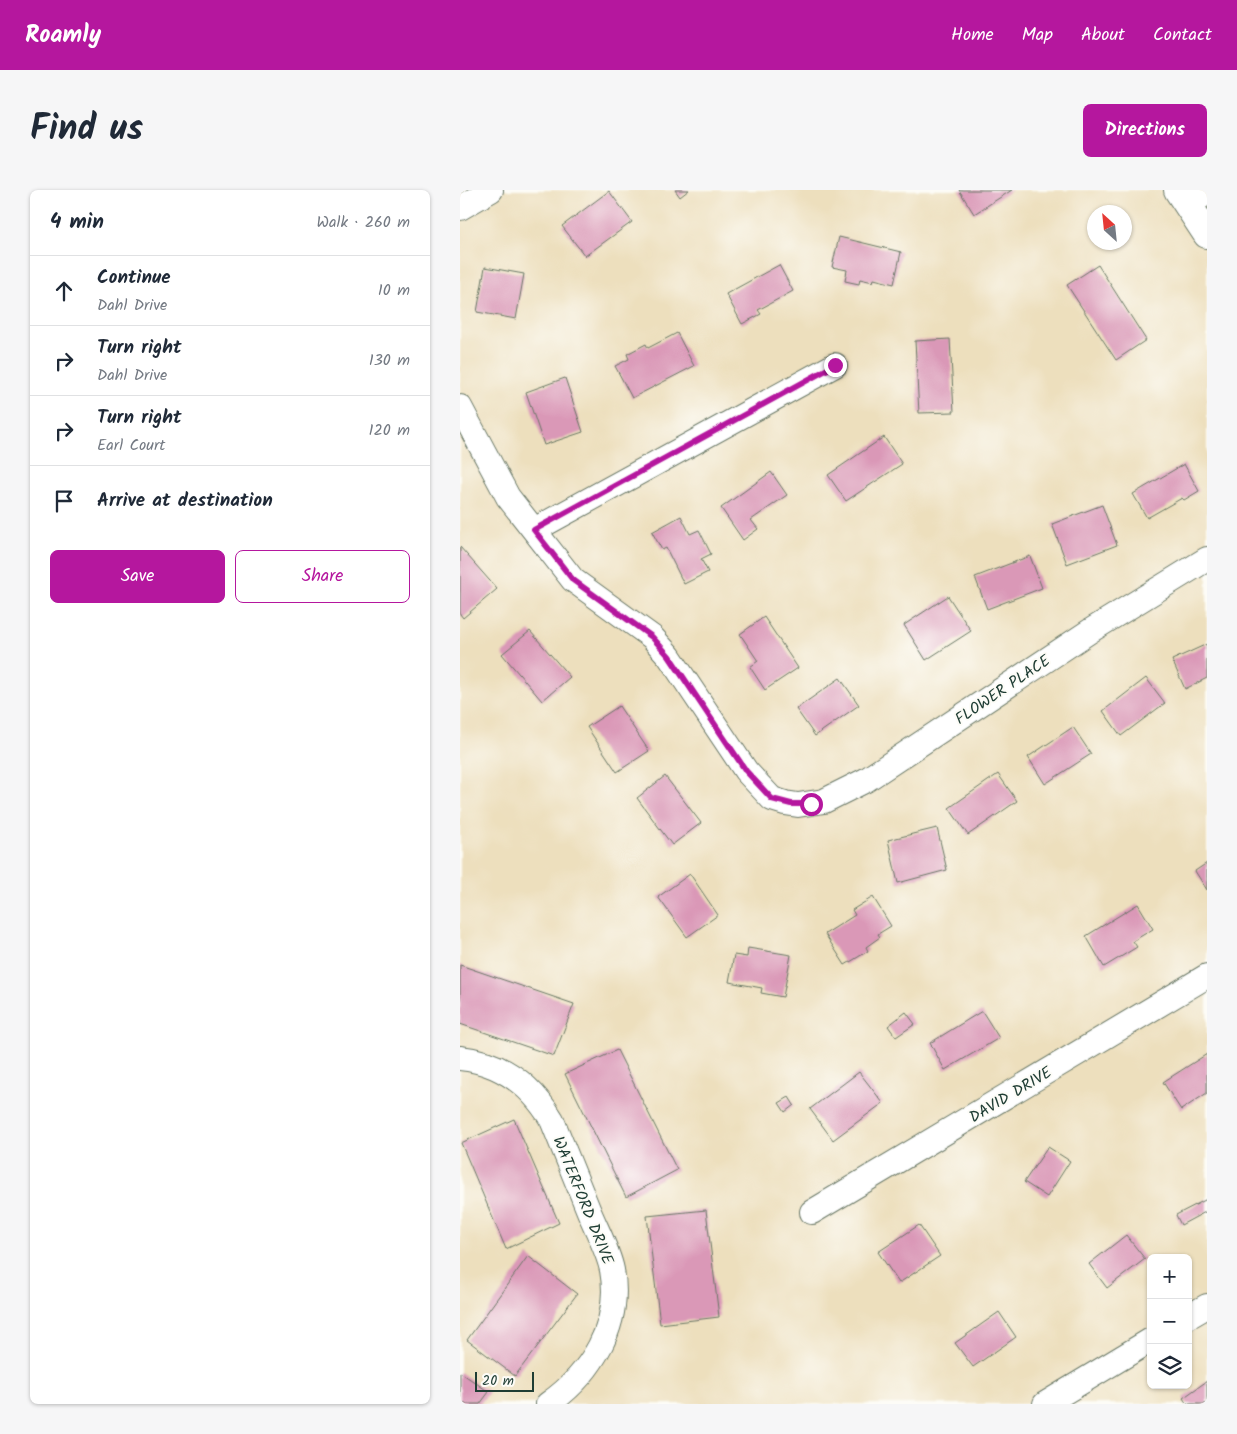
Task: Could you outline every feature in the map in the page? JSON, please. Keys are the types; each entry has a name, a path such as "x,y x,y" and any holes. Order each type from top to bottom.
{"street":[{"path":"460,208 490,190"},
{"path":"1191,196 1207,234"},
{"path":"460,407 508,497 534,530 835,365"},
{"name":"FLOWER PLACE","path":"534,530 573,580 652,637 669,656 746,771 772,799 791,804 811,804 824,801 866,780 1090,631 1207,559"},
{"name":"DAVID DRIVE","path":"812,1212 1207,976"},
{"name":"WATERFORD DRIVE","path":"460,1058 483,1062 507,1072 528,1088 545,1109 552,1120 612,1268 612,1308 606,1333 595,1358 579,1379 548,1404"},
{"path":"1192,1315 1207,1306"},
{"path":"1045,1404 1147,1342"}],"building":[{"path":"675,190 689,190 680,197"},
{"path":"959,190 1012,190 974,214"},
{"path":"609,191 632,222 585,256 562,226"},
{"path":"839,237 901,252 894,284 874,279 873,282 860,279 859,284 845,281 847,270 832,267"},
{"path":"779,265 793,291 758,310 761,314 742,324 726,294"},
{"path":"1098,265 1146,340 1116,360 1067,285"},
{"path":"485,267 524,274 516,319 477,312"},
{"path":"677,333 694,366 632,398 615,366 629,359 627,354 646,344 648,348"},
{"path":"950,339 954,412 919,413 915,341"},
{"path":"565,378 583,432 544,445 526,392"},
{"path":"884,437 902,464 846,501 828,475"},
{"path":"1184,464 1199,491 1184,500 1182,498 1147,518 1133,494"},
{"path":"771,472 787,495 751,520 758,529 743,540 721,508"},
{"path":"1102,505 1117,545 1067,564 1052,524"},
{"path":"681,516 690,534 699,530 711,554 701,559 708,572 684,584 666,548 662,550 652,532"},
{"path":"460,547 497,589 463,618 460,614"},
{"path":"1030,556 1042,588 987,609 975,577"},
{"path":"948,596 971,631 926,660 904,625"},
{"path":"764,617 798,668 765,690 750,667 758,661 740,634"},
{"path":"530,631 570,677 542,701 502,654"},
{"path":"1207,644 1207,678 1185,689 1172,660"},
{"path":"840,678 859,705 815,736 796,709"},
{"path":"1146,678 1165,703 1121,736 1103,711"},
{"path":"619,706 649,751 617,772 587,727"},
{"path":"1073,727 1091,754 1045,784 1028,757"},
{"path":"998,774 1017,801 968,835 949,808"},
{"path":"665,776 701,823 672,845 637,798"},
{"path":"937,828 947,870 898,883 888,840"},
{"path":"1207,863 1207,890 1195,871"},
{"path":"690,874 718,915 687,937 658,897"},
{"path":"873,897 891,926 878,934 880,937 866,947 868,951 845,965 825,934 855,915 852,910"},
{"path":"1138,904 1153,929 1133,941 1137,947 1104,967 1086,936"},
{"path":"748,948 791,955 783,997 761,993 762,988 729,982 734,955 747,957"},
{"path":"460,965 574,1004 554,1056 460,1024"},
{"path":"982,1011 999,1038 945,1070 930,1043"},
{"path":"906,1012 915,1024 896,1037 888,1026"},
{"path":"617,1050 677,1170 626,1197 565,1074"},
{"path":"1207,1054 1207,1093 1181,1110 1163,1082"},
{"path":"859,1072 883,1103 833,1140 810,1109"},
{"path":"789,1097 794,1105 785,1112 779,1103"},
{"path":"514,1119 559,1223 506,1249 461,1143"},
{"path":"1048,1147 1070,1161 1047,1197 1024,1182"},
{"path":"1207,1199 1207,1211 1181,1225 1176,1215"},
{"path":"706,1210 719,1317 660,1324 647,1216"},
{"path":"919,1225 940,1256 899,1283 878,1252"},
{"path":"1126,1235 1145,1259 1107,1288 1089,1264"},
{"path":"528,1256 577,1294 515,1376 467,1340"},
{"path":"999,1312 1016,1337 973,1367 955,1343"},
{"path":"460,1372 489,1392 480,1404 460,1404"},
{"path":"1207,1381 1207,1404 1187,1404 1183,1398"}],"route":[{"path":"811,804 785,804 772,799 746,771 669,656 652,637 573,580 534,530 835,365"}]}
